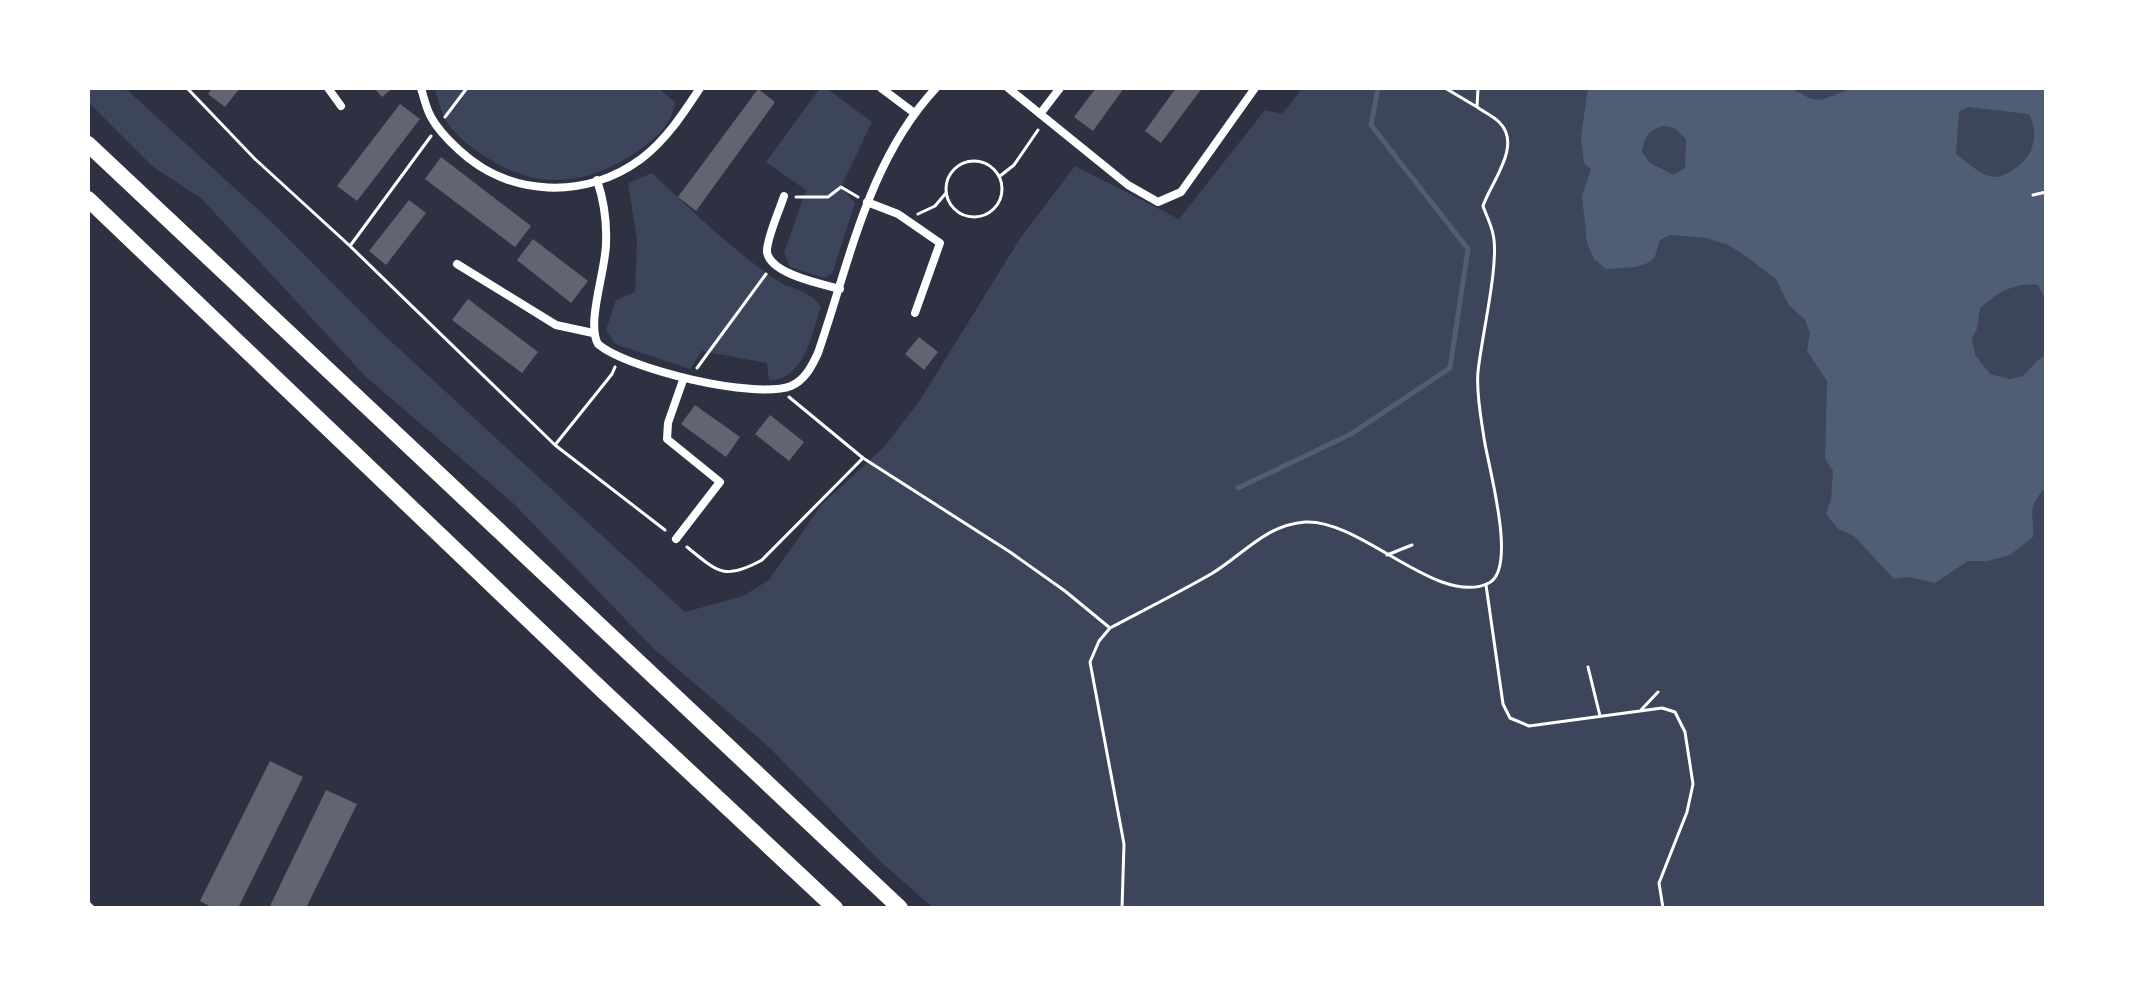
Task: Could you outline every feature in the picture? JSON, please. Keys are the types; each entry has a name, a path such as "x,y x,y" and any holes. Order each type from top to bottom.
{"highway":[{"path":"88,144 900,908"},
{"path":"88,199 835,908"}],"street":[{"path":"328,88 341,106"},
{"path":"421,88 437,128 466,156 494,176 547,189 597,180 632,165 673,128 700,88"},
{"path":"881,88 913,112"},
{"path":"597,180 605,207 607,242 593,333 601,347 685,380 768,390 784,388 798,382 814,362 876,177 913,112 936,88"},
{"path":"1008,88 1128,185 1158,202 1181,192 1255,88"},
{"path":"1040,114 1060,88"},
{"path":"784,196 767,249 774,263 791,275 840,289"},
{"path":"867,202 908,220 940,243 915,313"},
{"path":"457,264 556,325 593,333"},
{"path":"676,539 720,482 667,439 668,423 685,380"}],"lane":[{"path":"88,903 93,908"}],"path":[{"path":"187,88 255,159 350,246 555,445 716,570 729,574 762,560 863,458"},
{"path":"350,246 467,88"},
{"path":"1122,908 1124,844 1090,662 1099,641 1110,628 1214,572 1261,535 1286,525 1307,522 1335,526 1442,582 1468,588 1486,585 1496,579 1502,567 1500,525 1484,438 1477,376 1494,257 1494,236 1483,206 1509,143 1501,124 1445,88"},
{"path":"1477,107 1478,88"},
{"path":"1000,176 1014,165 1038,132 1040,114"},
{"path":"908,220 935,206 946,193 951,174 966,162 985,163 1000,176 1000,202 979,217 961,215 949,202 946,193"},
{"path":"784,196 828,197 841,187 867,202"},
{"path":"2033,195 2046,192"},
{"path":"685,380 774,263"},
{"path":"555,445 612,374 618,356"},
{"path":"784,388 792,402 863,458 1010,552 1110,628"},
{"path":"1387,555 1412,545"},
{"path":"1486,585 1503,704 1510,718 1529,726 1641,710 1662,708 1675,712 1685,732 1693,784 1687,812 1659,883 1663,908"},
{"path":"1588,667 1600,716"},
{"path":"1641,710 1658,692"}],"shaded area":[{"path":"88,88 125,88 275,225 383,334 685,612 743,596 769,580 822,504 885,446 920,400 1021,237 1075,166 1179,219 1265,110 1282,114 1303,88 2046,88 2046,908 933,908 881,862 770,748 653,648 514,504 365,376 202,199 152,166 88,102"},
{"path":"435,88 658,88 675,102 664,128 641,149 620,162 580,178 539,179 498,164 460,137 448,124"},
{"path":"820,88 826,88 872,122 841,187 855,203 832,274 824,278 790,267 784,253 806,190 766,162"},
{"path":"1588,88 1790,88 1811,99 1821,100 1853,88 2046,88 2046,301 2038,285 2021,285 2006,290 1980,308 1977,329 1972,338 1975,355 1990,374 2010,379 2023,376 2046,355 2046,487 2033,506 2033,537 2010,555 1988,561 1968,561 1935,583 1909,577 1894,579 1854,536 1838,529 1826,514 1831,500 1833,471 1825,459 1827,381 1807,351 1810,333 1805,320 1788,304 1776,279 1728,245 1706,238 1670,235 1660,240 1654,257 1644,265 1606,269 1594,259 1587,243 1582,196 1591,169 1584,163 1581,137","holes":["1968,107 2029,114 2034,130 2033,145 2020,165 2007,174 1995,177 1979,171 1956,154 1959,112","1663,126 1675,128 1686,139 1685,168 1673,175 1649,162 1642,152 1648,135"]},
{"path":"652,173 742,255 782,283 810,296 821,307 805,354 791,372 769,381 767,363 702,351 690,369 615,344 606,330 616,300 635,292 637,240 628,183"}],"building":[{"path":"212,88 240,88 225,107 208,94"},
{"path":"374,88 393,88 382,97"},
{"path":"1096,88 1124,88 1093,131 1074,117"},
{"path":"1176,88 1202,88 1161,143 1145,131"},
{"path":"758,89 775,102 696,211 678,197"},
{"path":"400,104 420,119 357,201 337,186"},
{"path":"441,157 531,226 515,247 425,179"},
{"path":"409,200 426,213 386,265 369,251"},
{"path":"533,239 588,281 571,303 517,260"},
{"path":"468,299 538,352 522,373 452,320"},
{"path":"919,337 938,352 924,370 905,354"},
{"path":"695,405 740,437 726,457 681,424"},
{"path":"770,415 804,442 789,461 755,434"},
{"path":"270,761 303,777 238,908 213,908 200,901"},
{"path":"326,790 357,804 306,908 269,908"}],"waterway":[{"path":"1238,488 1351,434 1450,368 1468,249 1371,125 1378,88"}]}
